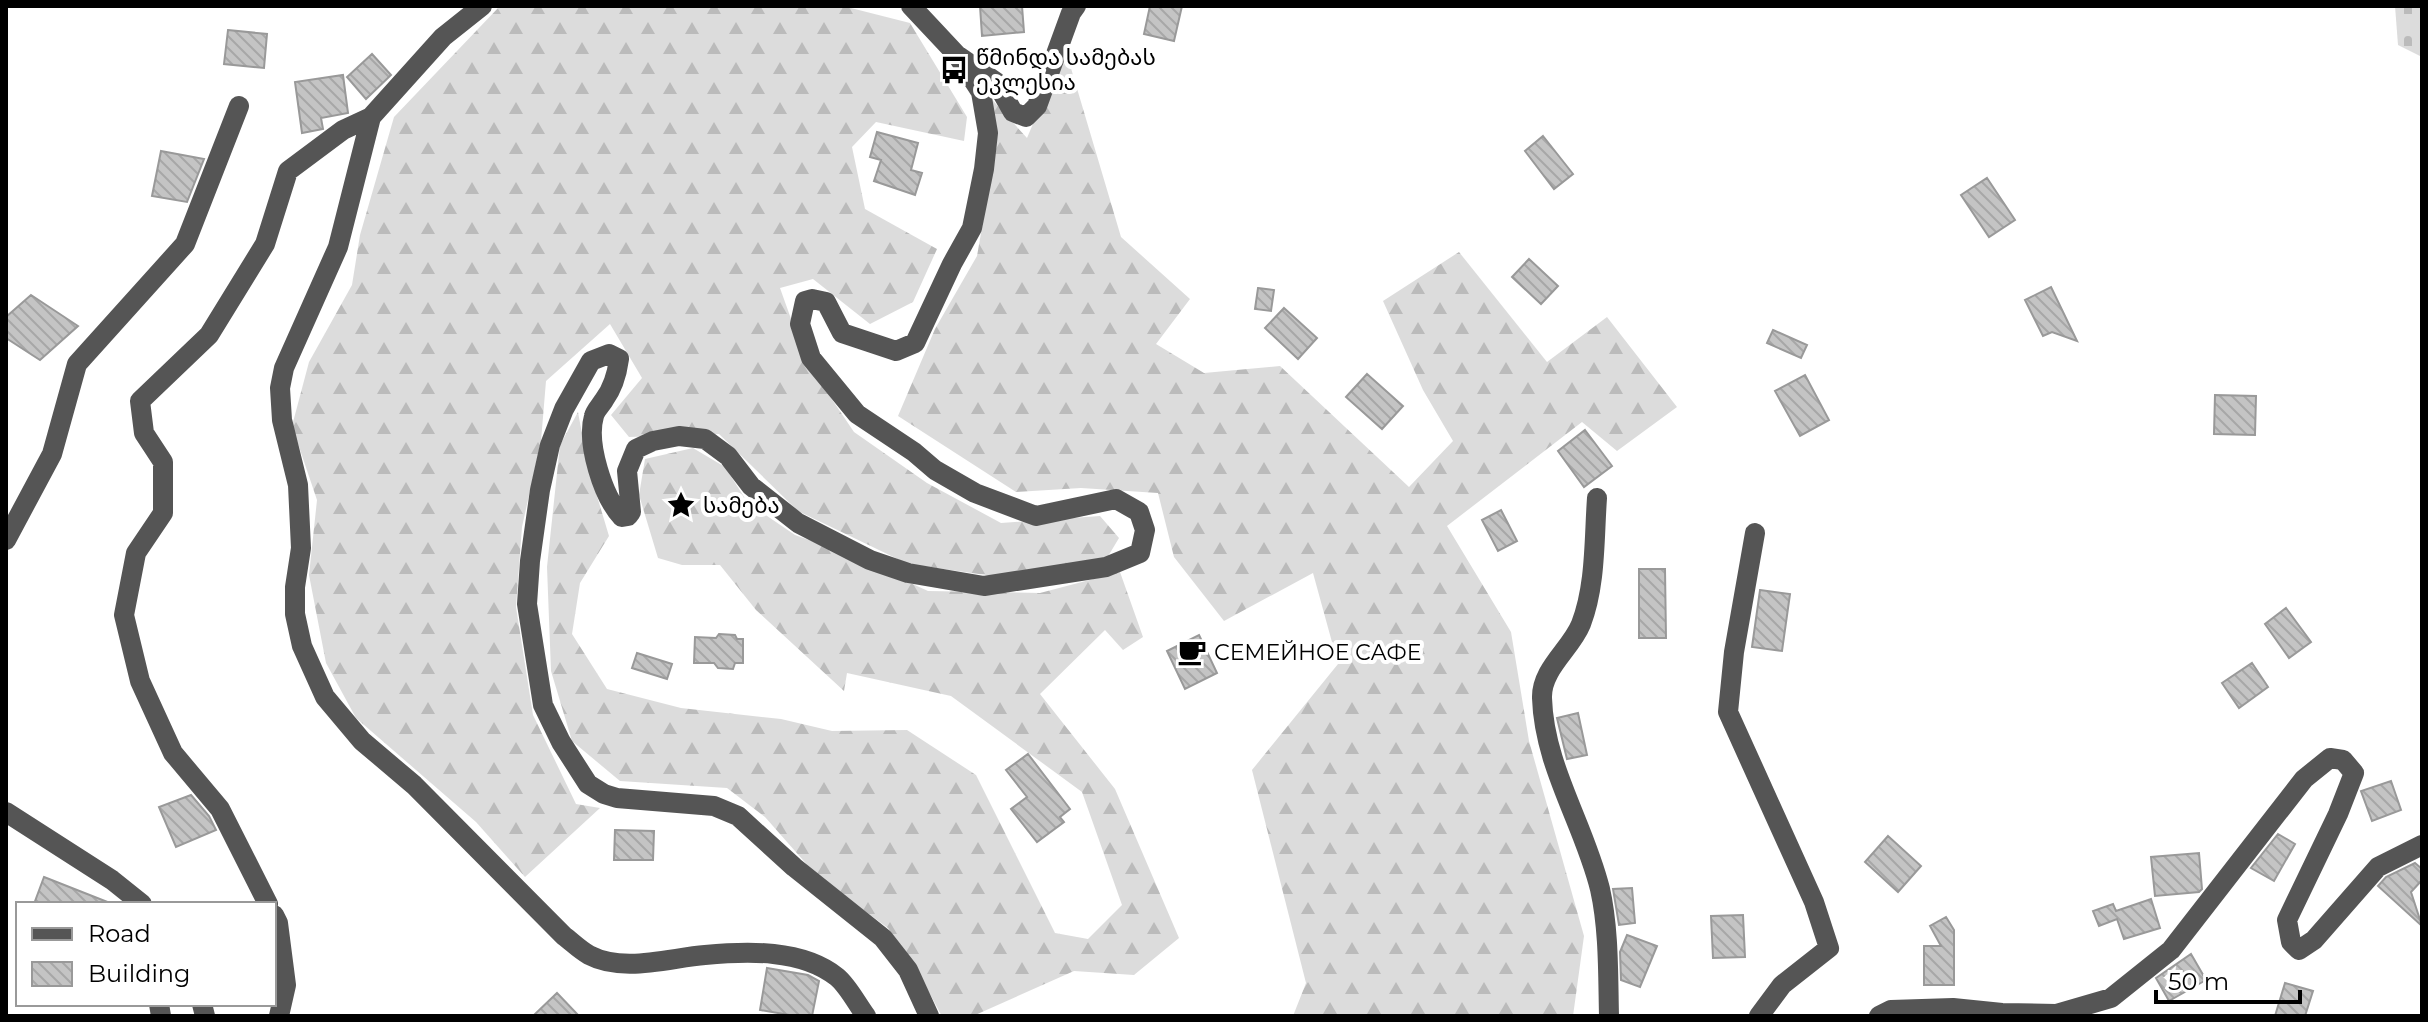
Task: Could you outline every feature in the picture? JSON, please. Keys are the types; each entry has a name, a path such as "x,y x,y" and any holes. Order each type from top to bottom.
{"street":[{"path":"267,902 220,809 173,753 140,681 124,615 136,553 163,513 163,462 144,433 140,401 209,335 265,244 288,171 343,130 371,117 443,37 482,6"},
{"path":"911,6 957,55 981,92 988,133 972,228 915,343 896,351 842,333 826,302 812,299 805,301 800,324 811,358 857,414 935,470 975,493 1036,516 1116,499 1139,512 1145,530 1140,553 1106,567 984,586 908,573 870,560 798,523 751,486 728,456 705,439 679,436 653,441 636,449 627,471 631,512 622,517 606,489 593,450 594,416 618,371 619,359 609,354 591,361 564,409 550,445 540,490 527,604 543,705 561,742 588,784 617,798 714,806 738,816 794,867 883,938 908,970 929,1016"},
{"path":"957,55 996,82 1013,112 1026,117 1037,106 1076,6"},
{"path":"6,540 52,454 77,364 185,244 239,106"},
{"path":"371,117 338,247 284,368 280,388 282,420 298,485 301,548 295,587 295,614 302,646 325,697 362,741 414,785 564,936 589,955 612,962 773,954 810,961 838,978 866,1016"},
{"path":"1597,498 1591,586 1580,624 1549,671 1542,693 1544,731 1600,889 1608,966 1609,1016"},
{"path":"1755,533 1734,652 1728,712 1814,902 1829,948 1782,985 1759,1016"},
{"path":"1879,1016 1891,1010 1953,1008 2056,1014 2111,998 2171,950 2304,779 2330,758 2343,760 2354,773 2338,814 2287,920 2291,942 2299,950 2314,940 2378,867 2422,845"},
{"path":"6,812 112,880 140,902"},
{"path":"276,919 286,985 279,1016"}],"green space":[{"path":"843,6 910,23 967,117 964,141 876,122 852,147 865,209 937,249 913,302 870,324 813,279 780,288 806,361 854,432 927,483 1001,523 1100,516 1119,538 1107,558 1000,577 908,564 798,511 719,434 629,437 611,415 642,378 610,324 546,381 541,441 522,527 516,607 533,715 576,804 600,808 525,877 476,822 356,718 326,663 309,575 317,500 292,426 309,362 352,285 360,235 394,117 499,7"},
{"path":"2395,6 2422,6 2422,57 2398,45"},
{"path":"1065,48 1121,237 1190,299 1156,344 1204,373 1280,366 1409,487 1453,441 1423,390 1383,301 1459,252 1547,362 1607,317 1677,407 1617,451 1582,422 1447,526 1511,632 1529,741 1584,936 1573,1016 1293,1016 1306,983 1252,770 1338,664 1313,573 1224,621 1174,557 1158,493 1081,488 1016,492 898,416 935,329 977,256 994,159 986,93 1027,138"},
{"path":"578,412 588,466 609,536 580,583 572,634 607,689 681,708 781,719 832,731 907,730 976,775 1055,933 1088,939 1122,905 1082,792 951,696 847,673 844,691 756,610 720,565 682,565 658,558 639,495 645,459 693,448 725,467 748,503 795,535 840,551 928,591 1040,593 1120,572 1143,637 1123,650 1105,630 1040,694 1115,789 1179,938 1134,975 1074,971 973,1016 942,1016 914,965 888,928 817,876 765,817 727,788 620,781 572,741 551,671 547,567 560,445"}],"building":[{"path":"980,6 1022,6 1024,32 982,36"},
{"path":"1150,6 1182,6 1174,41 1144,34"},
{"path":"228,30 267,34 264,68 224,64"},
{"path":"372,54 391,75 366,99 347,77"},
{"path":"343,75 348,113 321,118 323,129 302,133 295,82"},
{"path":"877,132 918,143 911,170 922,173 915,195 874,181 881,160 870,157"},
{"path":"1543,136 1573,174 1554,189 1525,151"},
{"path":"161,151 204,159 187,202 152,196"},
{"path":"1987,178 2015,220 1989,237 1961,195"},
{"path":"1529,259 1558,286 1541,304 1512,277"},
{"path":"2051,287 2077,341 2052,332 2043,336 2025,300"},
{"path":"1258,288 1274,290 1271,311 1255,309"},
{"path":"31,295 78,326 40,360 6,338 6,317"},
{"path":"1284,308 1317,338 1298,359 1265,328"},
{"path":"1773,330 1807,345 1801,358 1767,343"},
{"path":"1367,374 1403,406 1382,429 1346,397"},
{"path":"1805,375 1829,420 1800,436 1775,391"},
{"path":"2215,395 2256,396 2255,435 2214,434"},
{"path":"1585,430 1612,466 1584,487 1558,451"},
{"path":"1501,510 1517,541 1498,551 1482,520"},
{"path":"1639,569 1665,569 1666,638 1639,638"},
{"path":"1760,590 1790,594 1782,651 1752,647"},
{"path":"2286,608 2311,642 2289,658 2265,624"},
{"path":"719,634 743,639 743,663 735,663 733,669 718,668 714,663 694,663 695,637 716,638"},
{"path":"1199,635 1217,673 1185,689 1167,651"},
{"path":"637,653 672,664 667,679 632,668"},
{"path":"2252,663 2268,687 2239,708 2222,683"},
{"path":"1578,713 1587,755 1567,759 1557,718"},
{"path":"1028,754 1070,809 1060,817 1064,822 1037,842 1011,809 1027,797 1006,770"},
{"path":"2391,781 2401,810 2372,821 2361,791"},
{"path":"191,795 209,816 216,830 176,847 159,807"},
{"path":"615,830 654,831 653,860 614,860"},
{"path":"2278,834 2295,844 2274,881 2251,868"},
{"path":"1888,836 1921,866 1898,892 1865,862"},
{"path":"2199,853 2202,889 2199,892 2155,896 2151,857"},
{"path":"2415,863 2422,869 2422,880 2411,892 2422,926 2378,886 2386,877"},
{"path":"44,877 107,902 35,902"},
{"path":"1632,888 1635,923 1619,925 1613,889"},
{"path":"2151,899 2160,928 2124,939 2117,919 2099,926 2093,911 2113,904 2116,911"},
{"path":"1743,915 1745,957 1713,958 1711,916"},
{"path":"1946,917 1954,930 1954,985 1924,985 1924,946 1941,946 1930,926"},
{"path":"1627,935 1657,946 1640,987 1621,980 1620,952"},
{"path":"2191,954 2206,980 2169,1001 2156,978"},
{"path":"767,968 808,975 819,981 812,1016 760,1010"},
{"path":"2285,983 2313,991 2305,1016 2275,1016"},
{"path":"557,993 579,1016 533,1016"}],"place":[{"name":"წმინდა სამებას ეკლესია","path":"954,70"},
{"name":"სამება","path":"681,505"},
{"name":"СЕМЕЙНОЕ САФЕ","path":"1192,652"}]}
